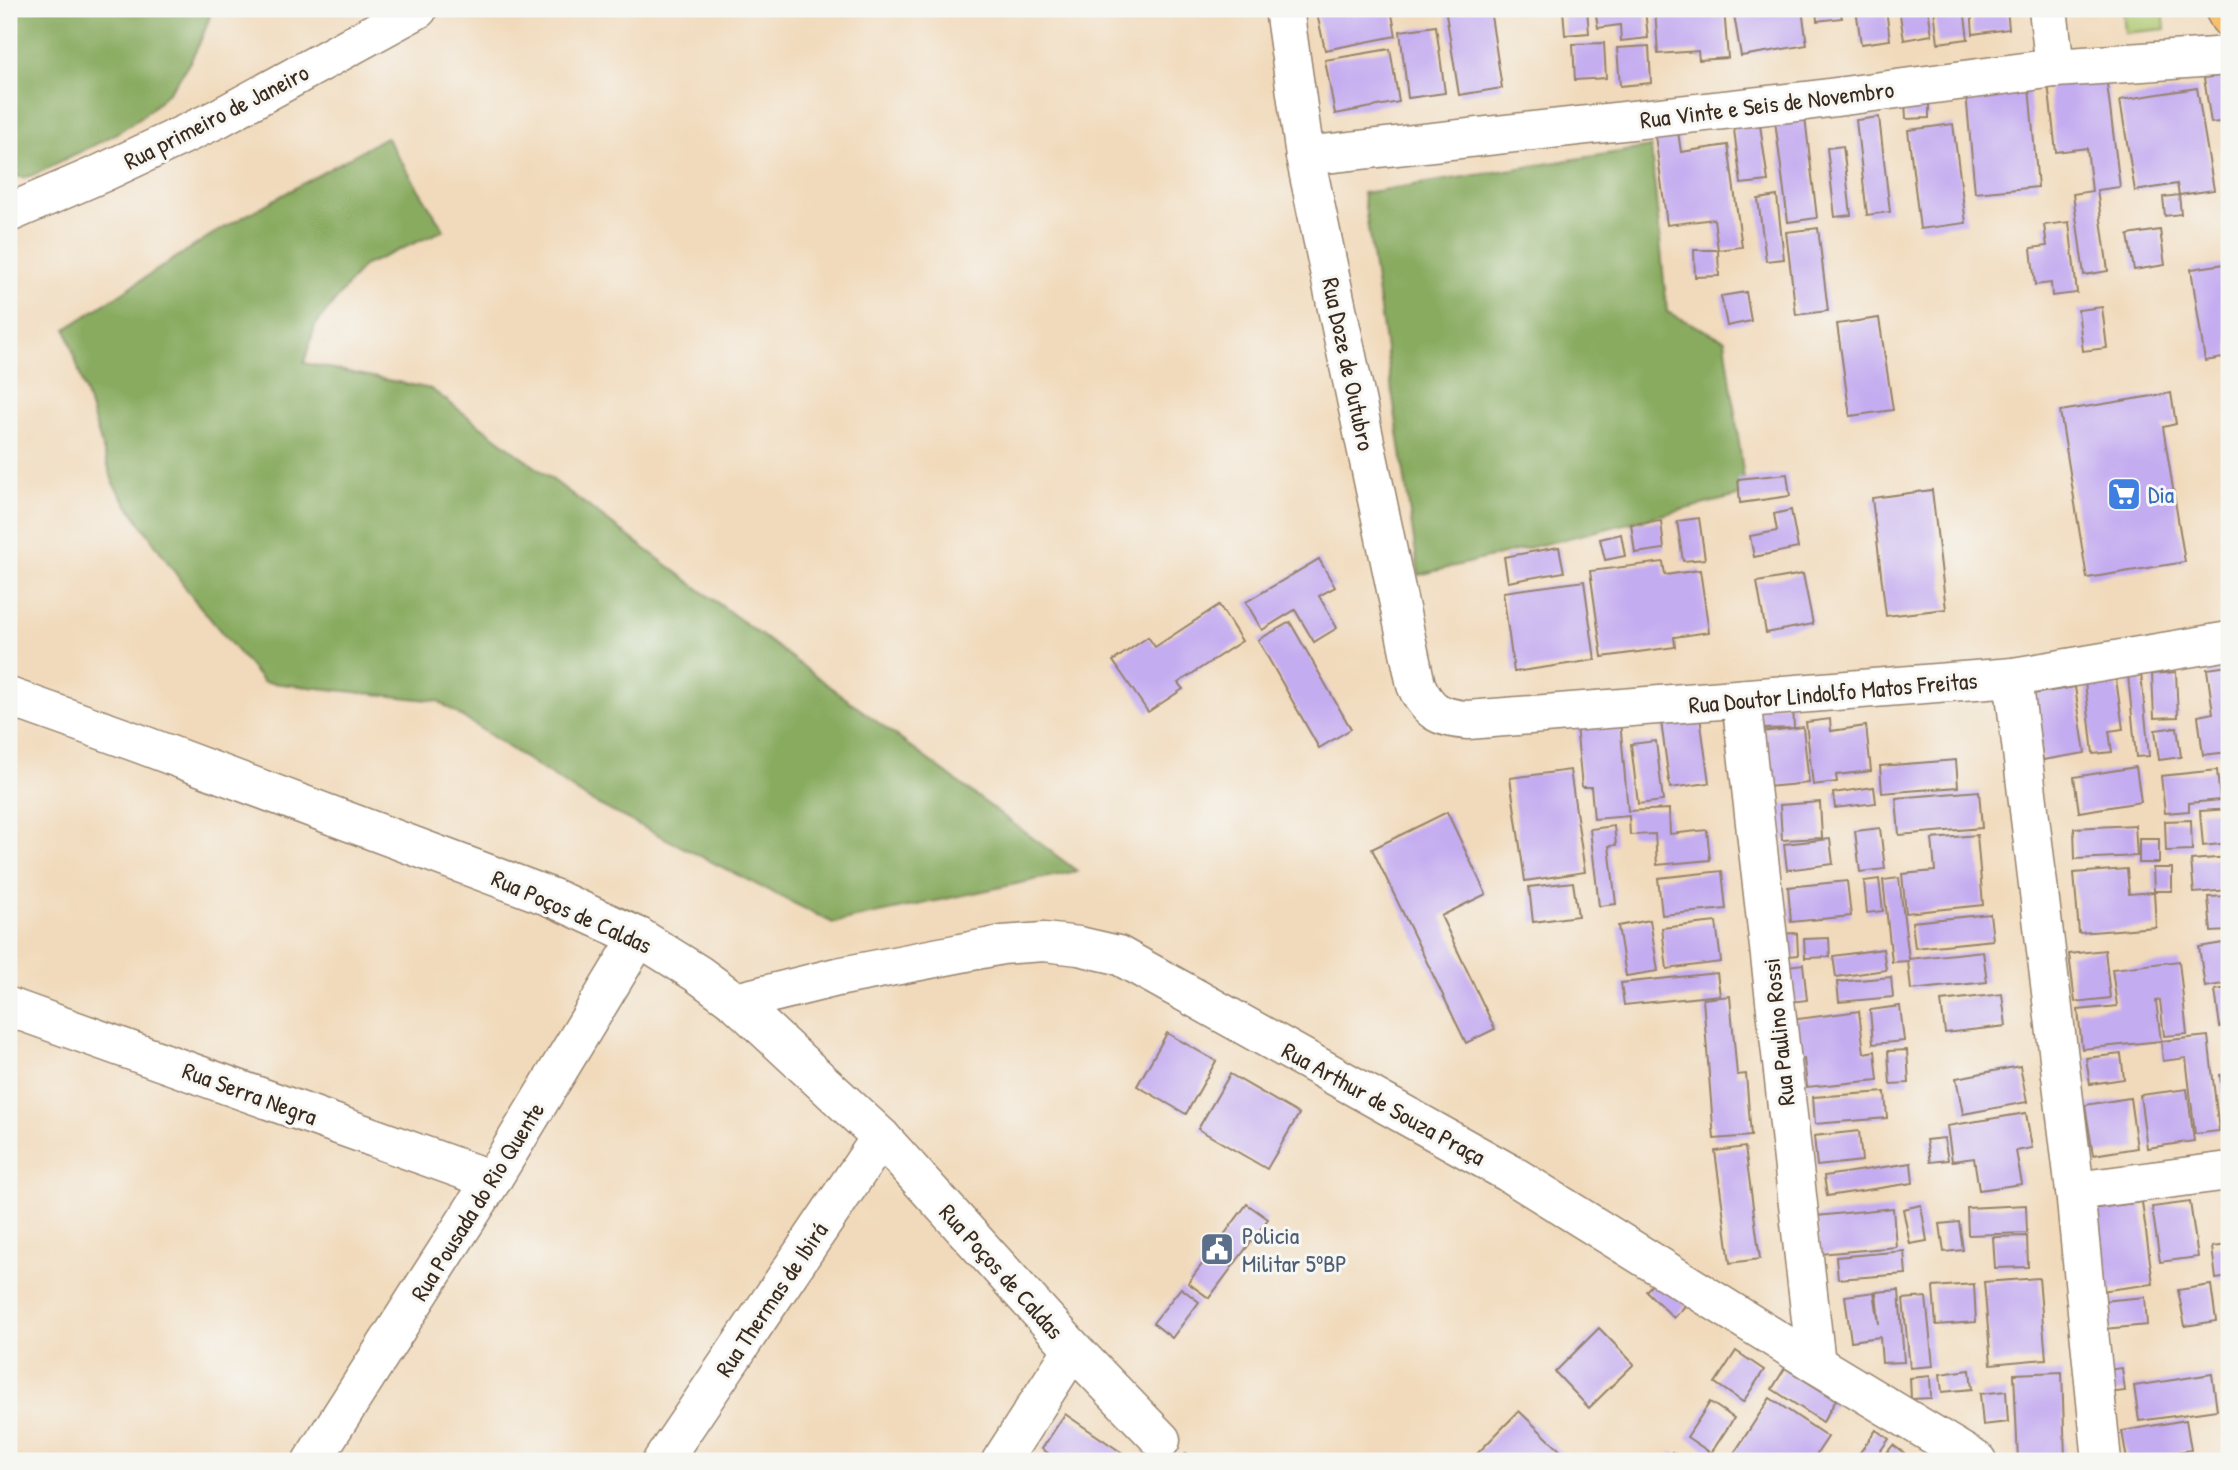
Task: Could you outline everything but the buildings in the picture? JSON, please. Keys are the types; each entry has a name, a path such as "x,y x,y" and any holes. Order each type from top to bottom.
{"main road":[{"path":"2224,9 2229,18"}],"street":[{"name":"Rua primeiro de Janeiro","path":"9,213 217,119 418,9"},
{"name":"Rua Doze de Outubro","path":"1284,9 1306,156 1416,685 1423,702 1435,712"},
{"path":"2048,9 2055,68"},
{"name":"Rua Vinte e Seis de Novembro","path":"1306,156 1806,101 2055,68 2229,56"},
{"name":"Rua Doutor Lindolfo Matos Freitas","path":"1435,712 1450,719 1468,720 2014,677 2229,641"},
{"path":"2014,677 2075,1191 2102,1461"},
{"name":"Rua Poços de Caldas","path":"13,697 553,898 639,937 698,975 736,1002 881,1137 1073,1349 1161,1440"},
{"name":"Rua Paulino Rossi","path":"1741,699 1816,1364"},
{"name":"Rua Pousada do Rio Quente","path":"312,1461 492,1180 639,937"},
{"name":"Rua Arthur de Souza Praça","path":"736,1002 837,977 1002,945 1044,942 1079,946 1118,955 1509,1173 1816,1364 1978,1461"},
{"name":"Rua Serra Negra","path":"9,1007 492,1180"},
{"name":"Rua Thermas de Ibirá","path":"662,1461 881,1137"},
{"path":"2075,1191 2229,1171"},
{"path":"1001,1461 1073,1349"}],"green space":[{"path":"9,9 212,9 190,62 176,83 159,101 140,117 95,145 41,172 23,177 9,174"},
{"path":"2123,9 2163,9 2165,29 2125,33"},
{"path":"386,137 444,230 363,266 315,326 304,363 431,389 1077,871 833,923 589,800 438,701 263,682 192,597 114,485 66,329 211,235"},
{"path":"1651,147 1667,312 1725,340 1746,494 1419,575 1363,193"}],"place":[{"name":"Dia","path":"2124,494"},
{"name":"Policia Militar 5ºBP","path":"1217,1249"}]}
